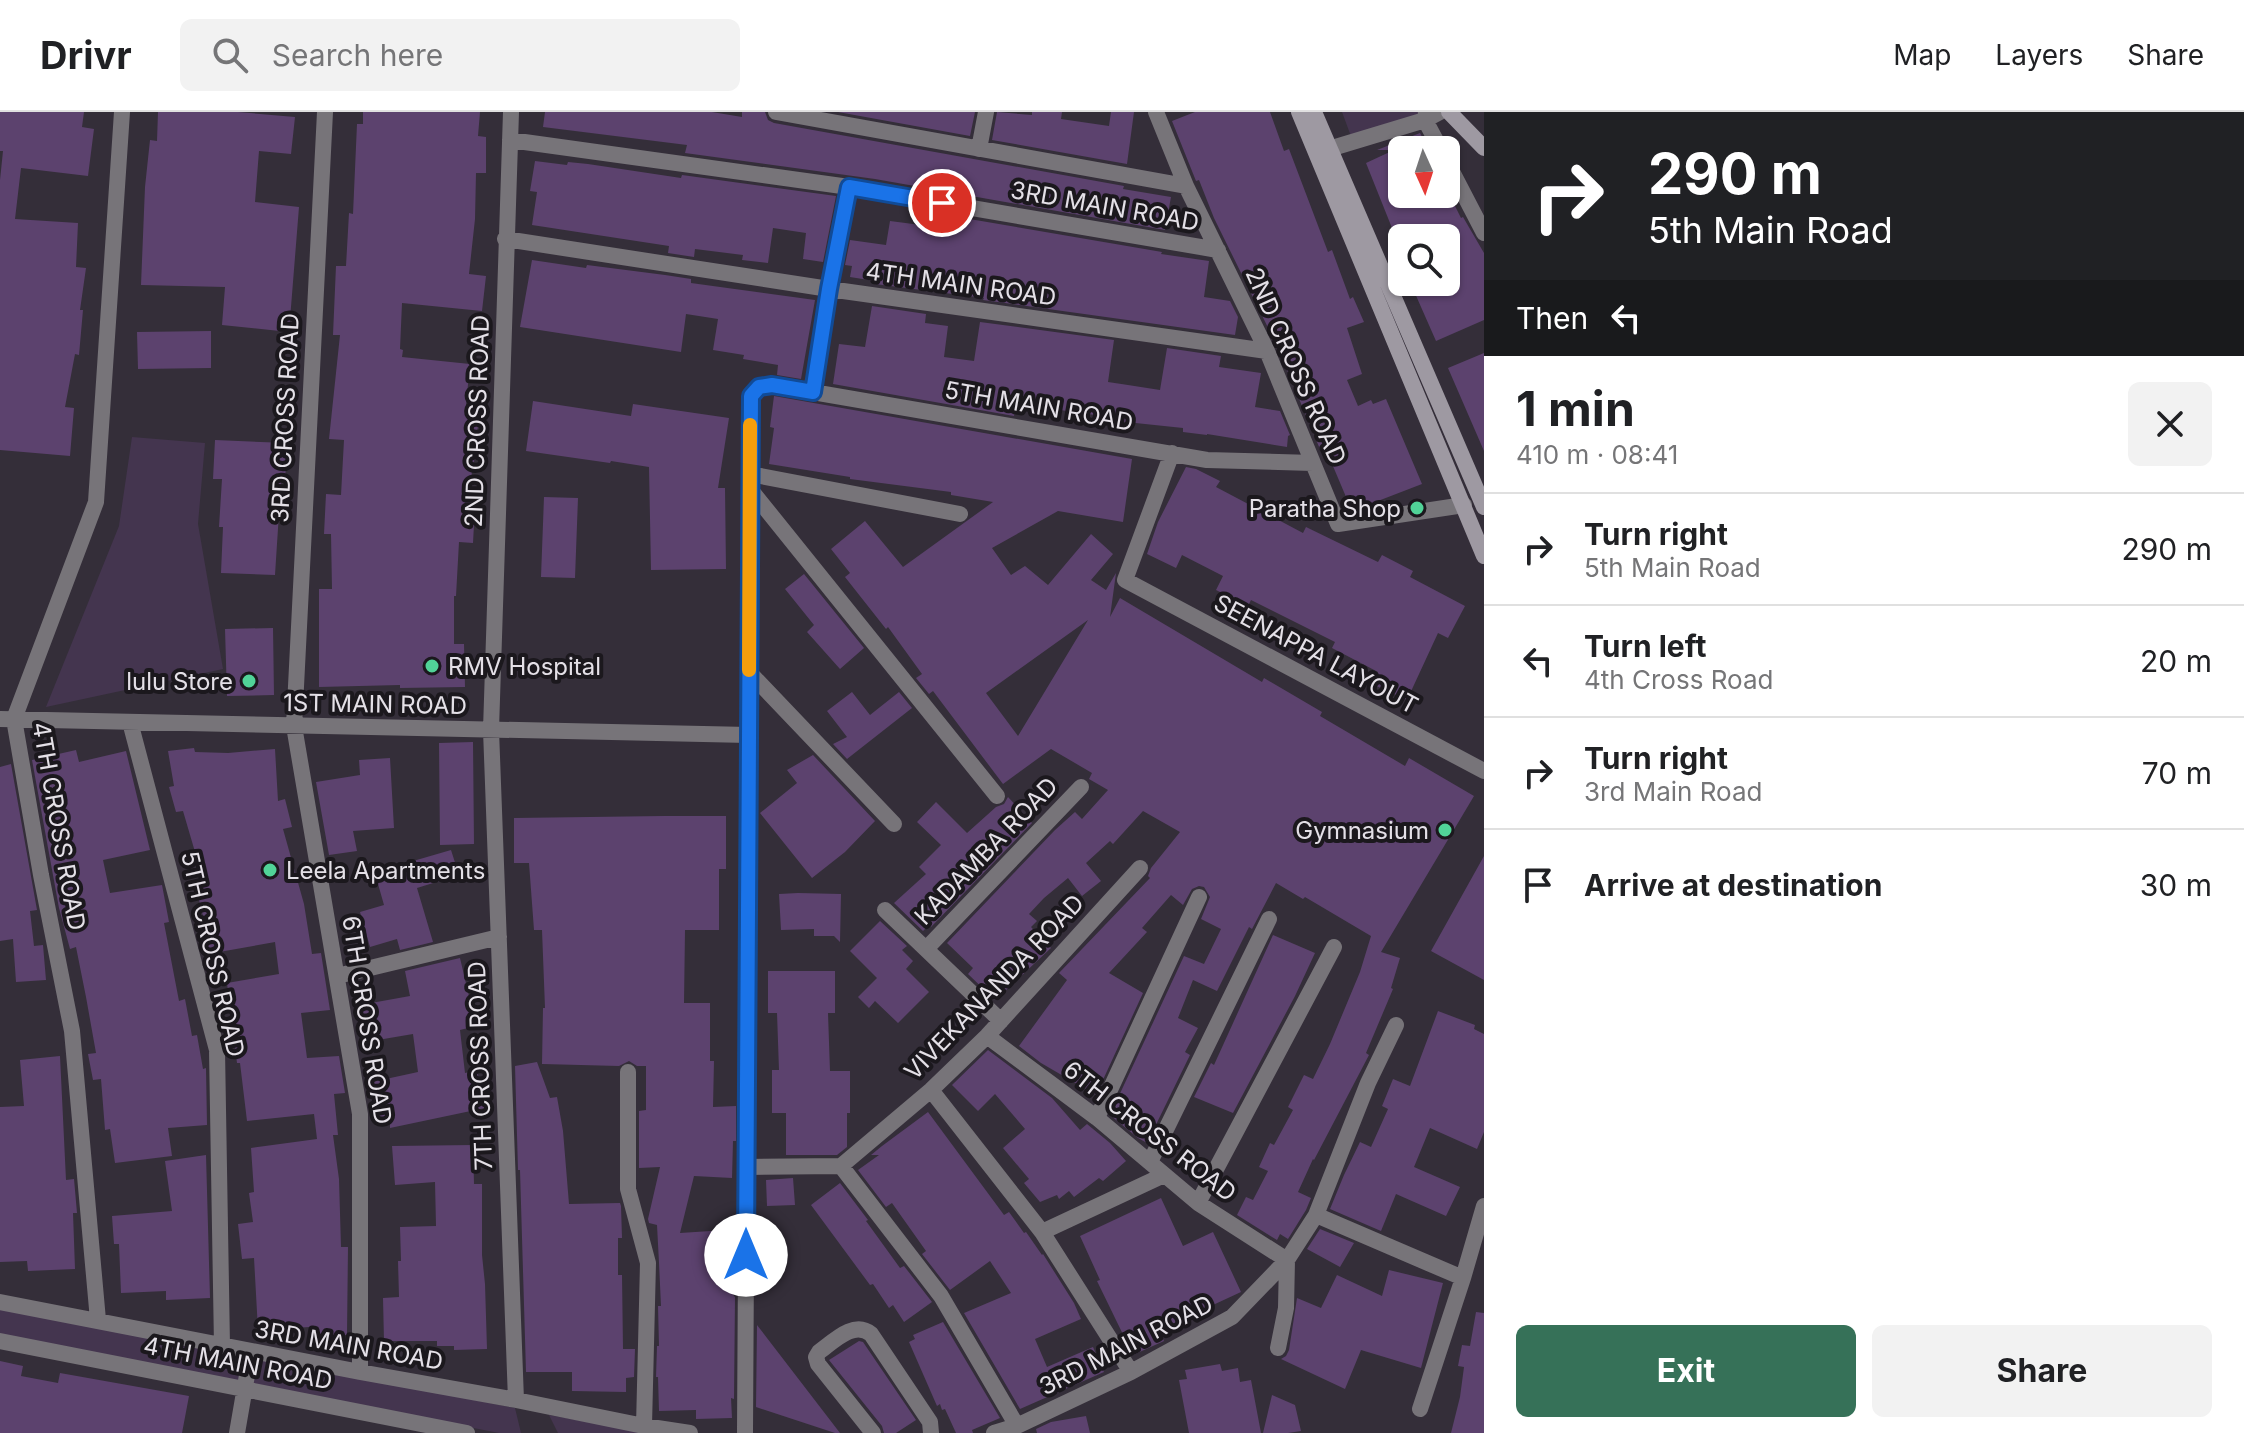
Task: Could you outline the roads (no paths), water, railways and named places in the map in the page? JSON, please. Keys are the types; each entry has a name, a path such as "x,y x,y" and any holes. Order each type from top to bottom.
{"main road":[{"path":"1299,112 1484,556"},
{"path":"1314,112 1484,507"},
{"path":"1449,112 1484,148"}],"street":[{"name":"4TH CROSS ROAD","path":"98,1320 72,1031 7,719 96,502 122,112"},
{"name":"3RD CROSS ROAD","path":"294,726 325,112"},
{"name":"2ND CROSS ROAD","path":"491,730 511,112"},
{"name":"3RD MAIN ROAD","path":"776,112 1186,186"},
{"path":"979,149 986,112"},
{"name":"2ND CROSS ROAD","path":"1156,112 1186,186 1267,351 1338,524 1464,505"},
{"path":"1329,149 1431,115 1437,136"},
{"name":"3RD MAIN ROAD","path":"510,140 849,187 1218,250"},
{"path":"813,392 849,187"},
{"path":"1460,187 1484,233"},
{"name":"4TH MAIN ROAD","path":"505,239 1267,351"},
{"name":"5TH MAIN ROAD","path":"750,482 751,396 759,387 772,385 1207,460 1313,463"},
{"name":"SEENAPPA LAYOUT","path":"1172,453 1125,580 1484,771"},
{"path":"750,482 960,514"},
{"path":"745,1433 750,482"},
{"path":"750,482 997,796"},
{"path":"749,672 894,824"},
{"name":"1ST MAIN ROAD","path":"7,719 749,735"},
{"name":"5TH CROSS ROAD","path":"130,722 217,1050 222,1346"},
{"name":"6TH CROSS ROAD","path":"294,726 360,1114 360,1372"},
{"name":"7TH CROSS ROAD","path":"491,730 516,1400"},
{"name":"KADAMBA ROAD","path":"926,949 1081,787"},
{"name":"VIVEKANANDA ROAD","path":"841,1166 931,1090 987,1036 1140,868"},
{"path":"1097,1118 1199,897"},
{"path":"885,910 1001,1021"},
{"path":"1150,1162 1269,919"},
{"path":"337,976 499,937"},
{"path":"1198,1203 1334,947"},
{"name":"3RD MAIN ROAD","path":"994,1433 1017,1426 1131,1372 1232,1317 1287,1260 1316,1215 1368,1083 1396,1025"},
{"name":"6TH CROSS ROAD","path":"987,1036 1097,1118 1198,1203 1287,1260"},
{"path":"628,1072 628,1189 648,1263 644,1426"},
{"path":"931,1090 1042,1232 1131,1372"},
{"path":"746,1167 841,1166 941,1296 1017,1426"},
{"path":"1042,1232 1164,1175"},
{"path":"1420,1409 1484,1206"},
{"path":"1316,1215 1463,1278"},
{"path":"1278,1348 1286,1308 1287,1260"},
{"name":"3RD MAIN ROAD","path":"0,1302 690,1433"},
{"path":"873,1433 818,1364 816,1357 854,1328 864,1328 871,1334 930,1422 931,1433"},
{"name":"4TH MAIN ROAD","path":"0,1341 467,1433"},
{"path":"237,1433 251,1352"}],"place":[{"name":"Paratha Shop","path":"1417,508"},
{"name":"RMV Hospital","path":"432,666"},
{"name":"lulu Store","path":"249,681"},
{"name":"Gymnasium","path":"1445,830"},
{"name":"Leela Apartments","path":"270,870"}]}
